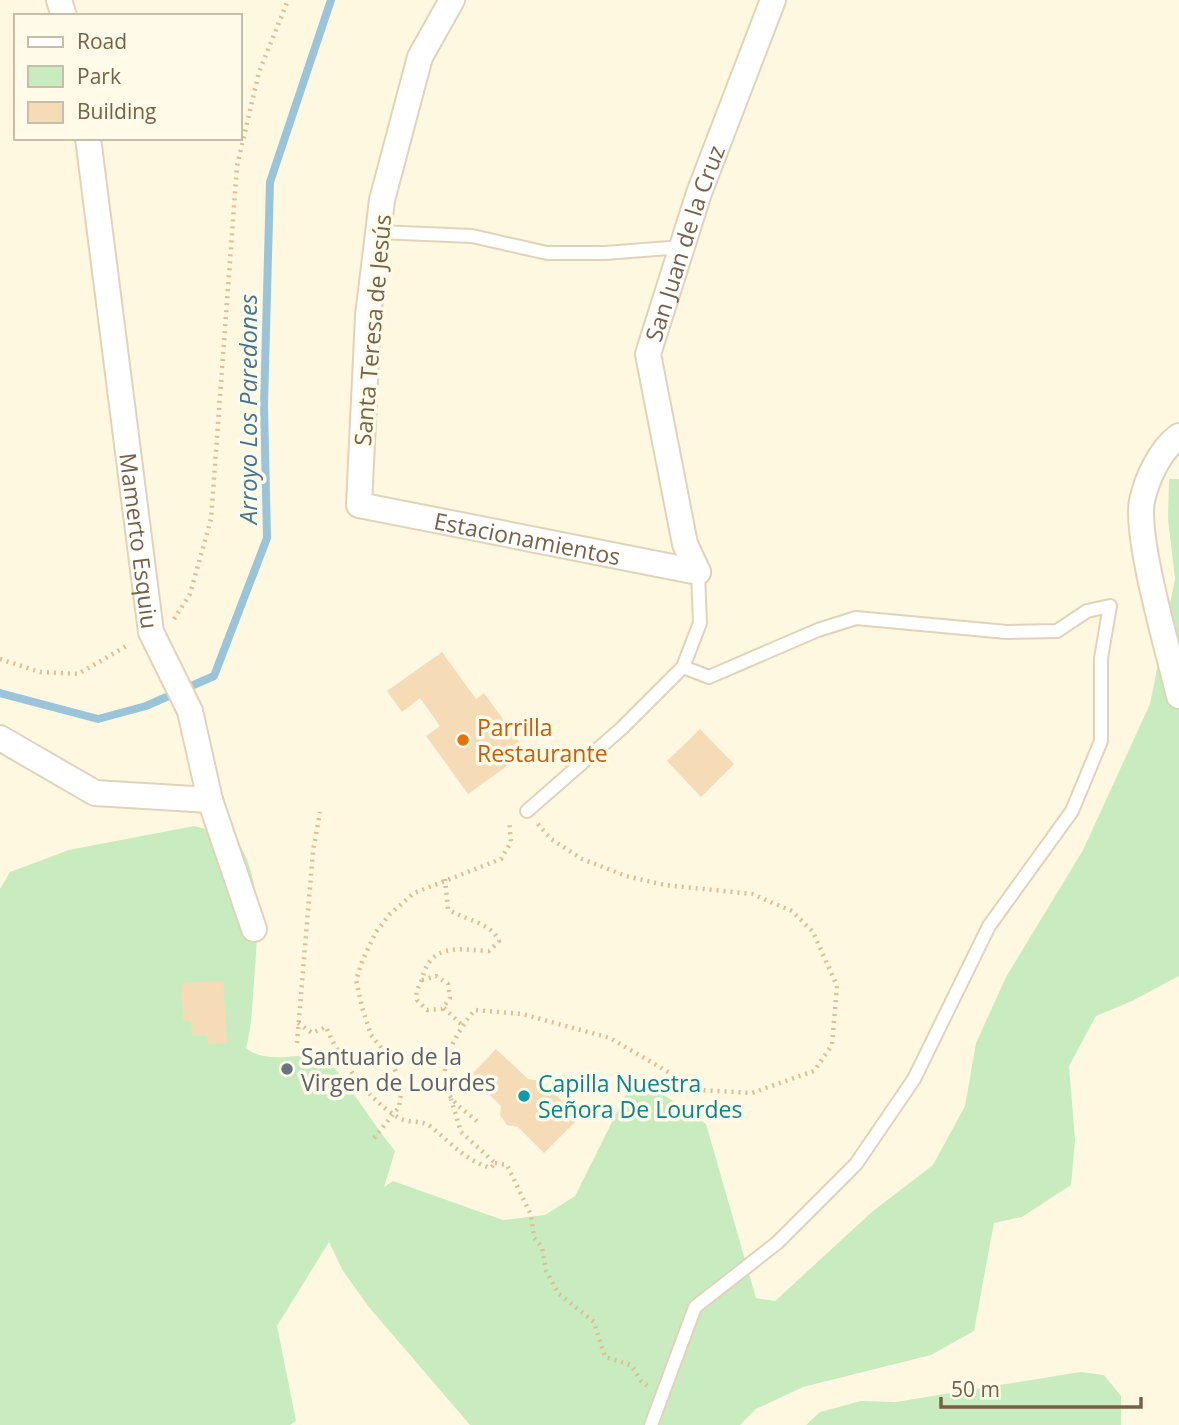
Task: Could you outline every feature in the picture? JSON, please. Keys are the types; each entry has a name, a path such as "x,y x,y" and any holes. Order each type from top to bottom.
{"street":[{"name":"Santa Teresa de Jesús","path":"359,505 368,316 382,200 420,57 452,0"},
{"name":"San Juan de la Cruz","path":"698,572 685,544 648,354 699,192 773,0"},
{"name":"Mamerto Esquiu","path":"88,140 151,632 190,711 210,800 254,929"},
{"path":"1179,436 1154,467 1142,502 1144,541 1179,696"},
{"name":"Estacionamientos","path":"359,505 659,567 698,572"},
{"path":"0,738 95,793 210,800"}],"lane":[{"path":"378,232 472,236 547,253 605,253 682,247"},
{"path":"527,811 622,728 683,667 700,623 698,572"},
{"path":"651,1425 695,1307 777,1243 856,1164 914,1079 989,926 1072,811 1101,741 1101,658 1110,606 1087,611 1057,631 1007,632 856,618 818,630 778,650 709,677 683,667"}],"path":[{"path":"0,659 40,672 78,674 175,619 190,594 211,519 237,166 260,72 288,0"},
{"path":"527,811 551,839 582,859 626,876 666,886 752,894 792,911 813,932 837,986 832,1045 814,1071 752,1093 699,1090 610,1038 522,1014 475,1010 462,1025 444,1077 461,1132 495,1163 507,1165 531,1215 534,1238 542,1247 546,1271 558,1293 594,1322 606,1357 631,1365 641,1381 663,1396"},
{"path":"297,1043 313,851 320,812"},
{"path":"374,1138 399,1107 402,1087 391,1060 371,1035 356,979 376,932 390,914 414,893 445,878 475,871 501,859 511,842 509,821"},
{"path":"422,980 436,976 448,984 450,998 444,1008 434,1012 421,1006 416,993 424,968 441,951 489,951 499,941 488,928 448,909 445,878"},
{"path":"444,1008 462,1025"},
{"path":"298,1023 312,1033 326,1027 336,1050 375,1102 403,1120 426,1124 479,1165 491,1168 495,1163"},
{"path":"451,1098 477,1121"}],"green space":[{"path":"1169,479 1179,479 1179,976 1132,1001 1096,1016 1069,1066 1075,1140 1071,1185 1022,1217 994,1223 974,1331 931,1355 803,1387 756,1409 740,1425 470,1425 368,1306 343,1271 329,1242 277,1326 296,1421 290,1425 0,1425 0,889 10,872 69,850 194,826 235,837 251,872 257,908 257,945 246,1048 254,1053 272,1057 322,1053 395,1151 384,1187 393,1181 503,1220 545,1215 575,1196 625,1096 651,1086 706,1124 756,1298 775,1301 873,1211 933,1165 965,1106 976,1043 1006,977 1083,850 1150,704 1175,579 1168,519"},
{"path":"1080,1372 1104,1375 1121,1396 1121,1425 806,1425 820,1412 861,1401 896,1402"}],"building":[{"path":"442,652 476,699 484,693 527,752 468,794 426,736 440,726 420,698 402,712 387,691"},
{"path":"700,729 734,764 701,797 667,761"},
{"path":"223,981 227,1043 208,1044 207,1036 192,1036 191,1021 183,1021 181,983"},
{"name":"Capilla Nuestra Señora De Lourdes","path":"496,1049 528,1079 542,1081 579,1118 544,1153 518,1127 507,1125 500,1115 501,1106 470,1076"}],"waterway":[{"name":"Arroyo Los Paredones","path":"0,693 98,719 146,706 214,676 267,538 264,405 270,182 331,0"}],"place":[{"name":"Parrilla Restaurante","path":"463,740"},
{"name":"Santuario de la Virgen de Lourdes","path":"287,1069"},
{"name":"Capilla Nuestra Señora De Lourdes","path":"524,1096"}]}
